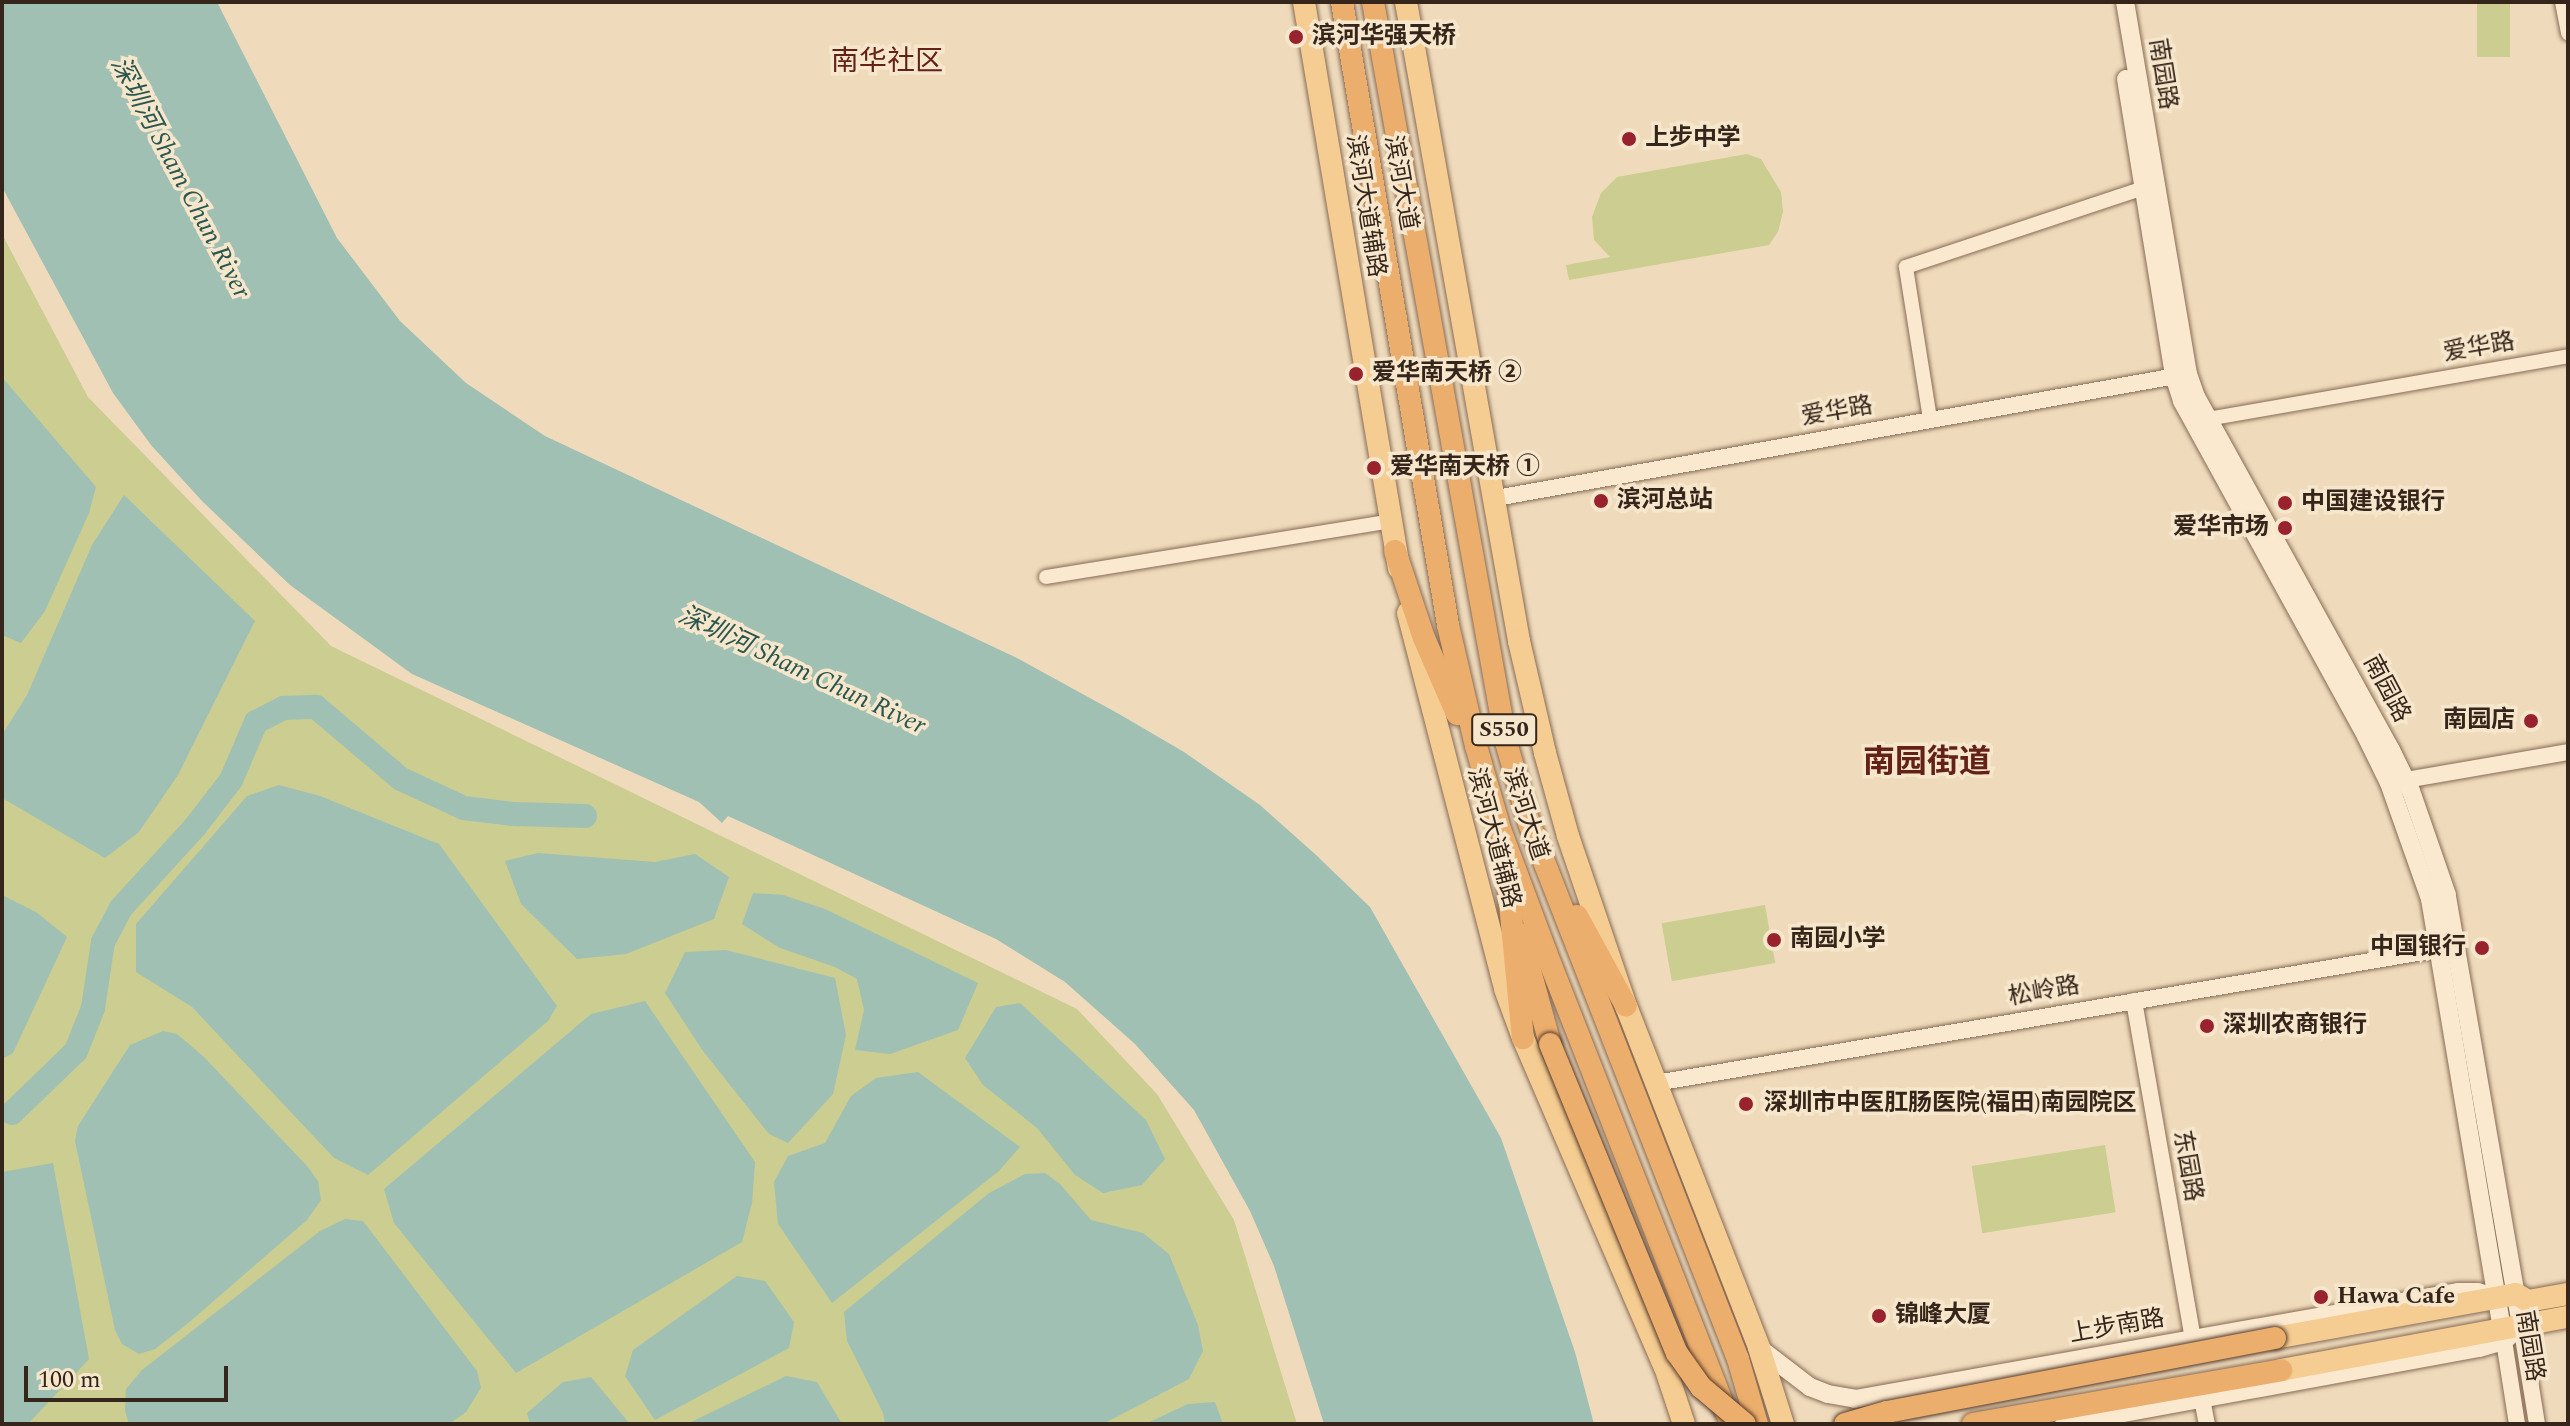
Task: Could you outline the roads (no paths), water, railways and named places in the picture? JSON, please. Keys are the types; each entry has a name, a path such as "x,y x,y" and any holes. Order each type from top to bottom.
{"highway":[{"name":"滨河大道","path":"1342,2 1448,625 1488,791 1730,1424"},
{"name":"滨河大道","path":"1373,2 1495,686 1529,823 1738,1359 1757,1424"},
{"path":"1395,551 1424,638 1488,791"},
{"path":"1529,823 1626,1006"},
{"path":"1500,829 1513,914 1550,1044 1677,1353 1701,1387 1745,1424"},
{"path":"1513,914 1514,973 1523,1038"},
{"path":"1845,1424 1887,1412 2275,1338"},
{"path":"1973,1424 2281,1370"}],"main road":[{"name":"滨河大道辅路","path":"1304,2 1395,551 1413,641 1505,989 1523,1038 1659,1353 1684,1424"},
{"name":"南园路","path":"2113,2 2150,186"},
{"name":"南园路","path":"2125,2 2150,186 2191,423 2366,736 2398,782 2441,949 2506,1296"},
{"path":"1411,3 1519,641 1545,753 1568,836 1626,1006 1759,1348 1783,1424"},
{"name":"南园路","path":"2181,375 2208,419 2398,782 2443,882 2456,932 2509,1332"},
{"name":"上步南路","path":"1759,1348 1801,1381 1828,1394 1855,1399 2458,1292 2478,1292 2528,1301 2568,1294"},
{"name":"上步南路","path":"2275,1338 2506,1296"},
{"path":"2064,1424 2202,1399 2568,1317"},
{"path":"2281,1370 2509,1332"},
{"path":"1857,1424 1864,1406 1881,1395"}],"street":[{"path":"2562,2 2568,33"},
{"path":"1930,419 1906,267 2150,186"},
{"name":"爱华路","path":"2208,419 2568,356"},
{"name":"爱华路","path":"1496,498 2181,375"},
{"path":"1046,577 1390,521"},
{"path":"2398,782 2568,752"},
{"name":"松岭路","path":"1656,1083 2441,949"},
{"name":"东园路","path":"2134,1001 2193,1340"},
{"name":"南园路","path":"2509,1332 2517,1424"},
{"name":"南园路","path":"2509,1332 2537,1424"},
{"path":"2202,1399 2207,1424"}],"water":[{"name":"深圳河 Sham Chun River","path":"2,2 217,2 337,238 400,321 466,383 545,436 1017,658 1119,714 1184,752 1260,805 1315,854 1370,907 1501,1138 1575,1352 1594,1424 1324,1424 1274,1266 1250,1211 1194,1110 1135,1044 1065,982 996,939 728,816 722,823 699,802 412,674 290,585 202,501 151,445 113,393 2,187"},
{"path":"2,377 96,487 89,513 45,611 21,643 2,635"},
{"path":"124,495 255,621 178,775 139,832 105,858 2,798 2,735 27,695 92,545"},
{"path":"279,785 320,796 439,844 557,1006 548,1021 368,1175 334,1158 192,1007 136,972 136,924 247,796"},
{"path":"538,853 655,862 695,854 729,877 714,919 626,954 577,959 521,904 505,861"},
{"path":"753,893 783,895 825,909 978,983 958,1030 890,1054 855,1050 864,1010 857,979 835,967 780,948 742,924"},
{"path":"2,895 36,912 67,937 13,1053 2,1059"},
{"path":"726,950 835,978 846,1035 833,1094 788,1143 769,1134 703,1051 665,993 685,952"},
{"path":"645,1001 755,1162 752,1203 742,1242 516,1373 394,1223 384,1189 591,1014"},
{"path":"1020,1003 1146,1120 1165,1159 1142,1185 1103,1193 1075,1175 1037,1128 983,1085 965,1058 996,1007"},
{"path":"163,1031 177,1034 204,1057 307,1166 318,1181 321,1200 307,1220 186,1325 155,1349 139,1354 122,1344 115,1330 75,1141 78,1126 130,1045"},
{"path":"918,1072 1020,1147 999,1171 832,1303 778,1224 774,1182 788,1156 825,1143 851,1096 876,1078"},
{"path":"53,1163 89,1359 28,1424 2,1424 2,1172"},
{"path":"1045,1173 1060,1184 1091,1220 1143,1233 1169,1254 1198,1325 1203,1351 1189,1379 1103,1424 885,1424 883,1413 847,1341 844,1312 989,1193 1025,1174"},
{"path":"345,1219 363,1221 477,1371 481,1388 466,1412 449,1424 129,1424 125,1411 126,1389 142,1370 320,1231"},
{"path":"737,1276 765,1281 794,1322 789,1348 655,1420 625,1376 633,1350"},
{"path":"786,1376 817,1382 842,1424 687,1424"},
{"path":"591,1377 630,1424 530,1424 527,1413 563,1382"},
{"path":"1215,1402 1223,1424 1145,1424 1188,1404"}],"waterway":[{"path":"12,1113 76,1051 93,1008 103,942 121,908 195,827 231,780 256,722 283,708 316,707 401,779 464,808 513,814 585,816"}],"place":[{"name":"滨河华强天桥","path":"1296,37"},
{"name":"上步中学","path":"1629,139"},
{"name":"爱华南天桥 ②","path":"1356,374"},
{"name":"爱华南天桥 ①","path":"1374,468"},
{"name":"滨河总站","path":"1601,501"},
{"name":"中国建设银行","path":"2285,503"},
{"name":"爱华市场","path":"2285,528"},
{"name":"南园店","path":"2531,721"},
{"name":"南园小学","path":"1774,940"},
{"name":"中国银行","path":"2482,948"},
{"name":"深圳农商银行","path":"2207,1026"},
{"name":"深圳市中医肛肠医院(福田)南园院区","path":"1746,1104"},
{"name":"Hawa Cafe","path":"2321,1297"},
{"name":"锦峰大厦","path":"1879,1316"}],"district":[{"name":"南华社区","path":"887,62"},
{"name":"南园街道","path":"1927,763"}]}
